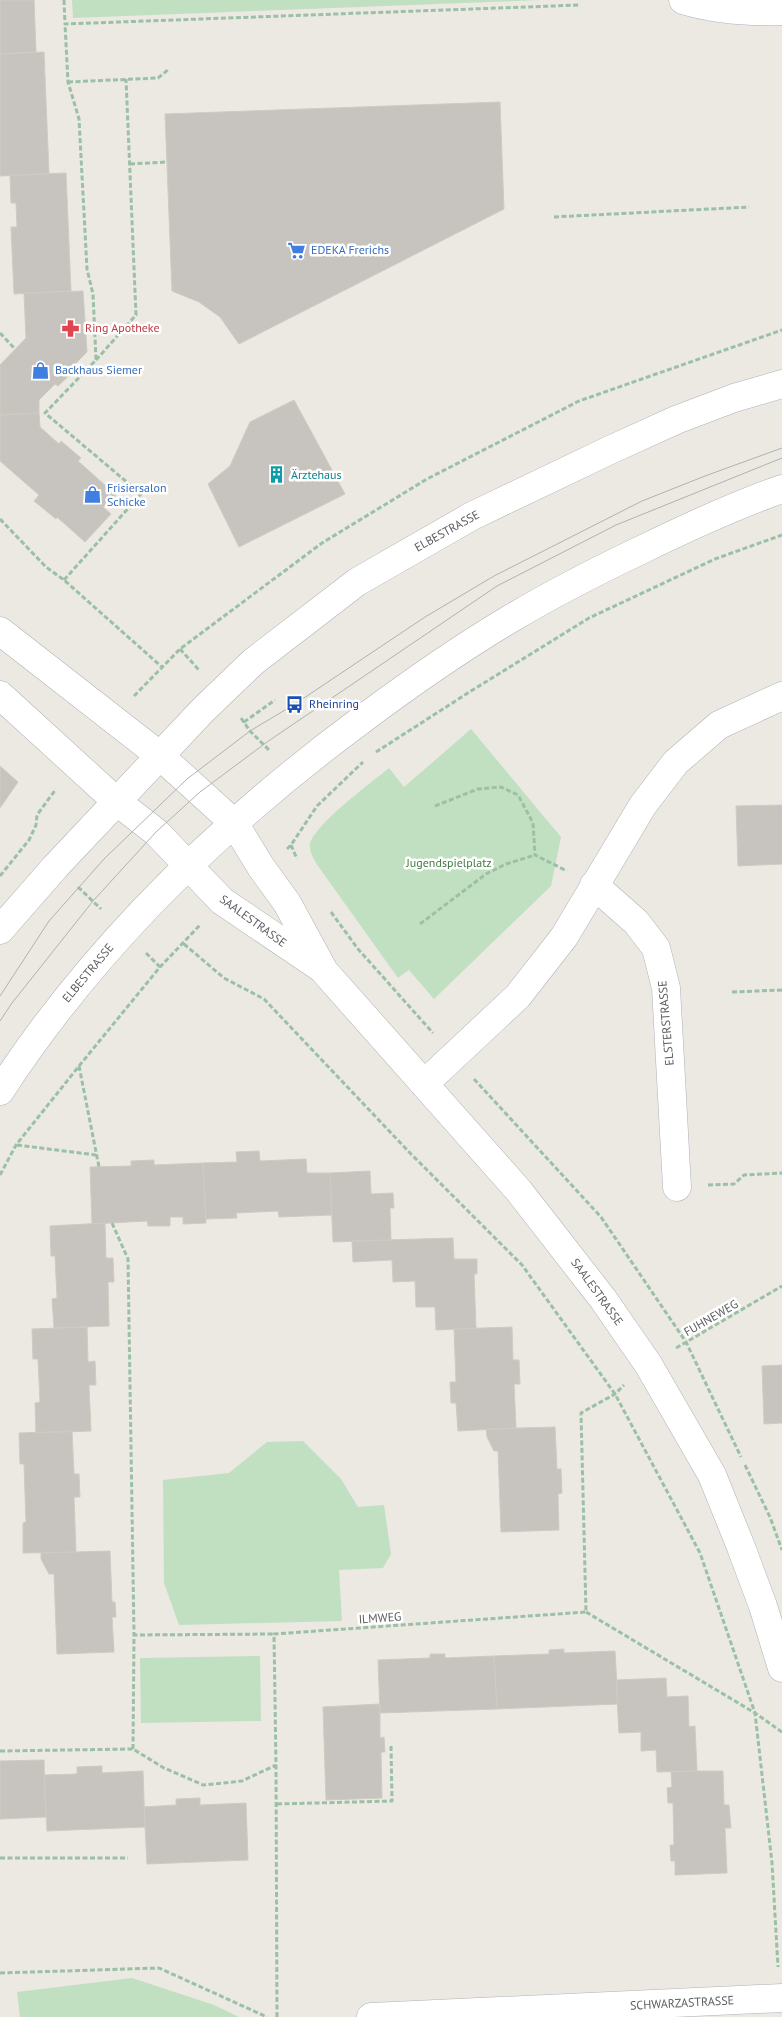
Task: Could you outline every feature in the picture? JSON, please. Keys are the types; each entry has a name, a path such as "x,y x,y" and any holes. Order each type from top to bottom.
{"street":[{"path":"684,0 702,6 751,12 782,11"},
{"name":"ELBESTRASSE","path":"0,930 56,866 159,755 253,662 357,582 472,516 676,420 734,398 782,384"},
{"name":"ELBESTRASSE","path":"0,1090 66,997 96,961 187,865 290,774 409,685 508,620 593,573 678,532 756,498 782,489"},
{"path":"0,631 159,755 234,824"},
{"path":"0,695 116,801 156,832 187,865"},
{"path":"424,1084 518,996 564,937 643,805 676,762 719,726 782,696"},
{"name":"SAALESTRASSE","path":"234,824 261,867 287,903 324,971 518,1191 564,1247 648,1364 712,1475 748,1564 782,1668"},
{"name":"SAALESTRASSE","path":"187,865 222,901 324,971"},
{"name":"ELSTERSTRASSE","path":"594,884 636,922 656,948 666,988 677,1187"},
{"name":"SCHWARZASTRASSE","path":"371,2017 781,1998"}],"path":[{"path":"64,0 68,82 79,120 87,269 93,294 96,360"},
{"path":"65,24 580,5"},
{"path":"68,82 158,78 169,69"},
{"path":"64,580 140,494 45,413 136,315 126,80"},
{"path":"130,164 167,162"},
{"path":"554,217 749,207"},
{"path":"112,718 180,649 322,543 427,479 580,401 782,330"},
{"path":"0,333 15,349"},
{"path":"0,519 46,567 64,580 163,668"},
{"path":"375,753 471,690 589,618 715,559 782,535"},
{"path":"180,649 317,806"},
{"path":"244,722 275,700"},
{"path":"261,867 292,845 317,806 367,758"},
{"path":"0,876 29,840 36,825 37,815 75,764"},
{"path":"435,806 478,789 501,787 518,795 533,823 535,854"},
{"path":"29,840 160,967"},
{"path":"420,924 486,874 506,864 535,854 594,884"},
{"path":"0,1175 16,1145 79,1066 160,967 184,944 222,901"},
{"path":"184,944 224,978 264,999 411,1154 522,1265 615,1394 700,1553 755,1713 772,1863 781,1998"},
{"path":"732,992 782,990"},
{"path":"79,1066 99,1167"},
{"path":"16,1145 96,1155"},
{"path":"677,1187 734,1184 744,1175 782,1173"},
{"path":"112,1223 128,1259 134,1635 133,1749"},
{"name":"FUHNEWEG","path":"648,1364 782,1286"},
{"path":"648,1364 615,1394 581,1414 586,1612 755,1713 782,1732"},
{"name":"ILMWEG","path":"134,1635 274,1634 586,1612"},
{"path":"274,1634 277,1804 277,2017"},
{"path":"277,1804 392,1802 391,1745"},
{"path":"0,1751 133,1749 164,1768 203,1785 242,1781 276,1765"},
{"path":"0,1858 128,1858"},
{"path":"0,1973 159,1968 268,2017"}],"green space":[{"path":"72,0 542,0 73,18"},
{"name":"Jugendspielplatz","path":"471,729 561,837 551,886 434,999 409,970 398,978 313,859 310,844 314,836 333,815 389,768 404,787"},
{"path":"303,1441 341,1479 358,1507 384,1505 391,1554 383,1568 339,1570 342,1621 179,1625 164,1583 163,1480 229,1473 267,1442"},
{"path":"260,1656 261,1721 141,1723 140,1658"},
{"path":"132,1978 214,2005 239,2017 20,2017 17,1992"}],"building":[{"path":"0,0 34,0 36,52 0,54"},
{"path":"44,52 49,174 0,176 0,54"},
{"name":"EDEKA Frerichs","path":"500,102 504,209 239,344 220,317 199,302 172,291 165,114"},
{"path":"66,173 71,291 14,294 11,227 17,227 16,203 11,203 10,175"},
{"path":"83,291 87,352 74,365 77,368 58,386 55,384 39,400 39,413 0,415 0,365 26,338 24,293"},
{"name":"Ärztehaus","path":"294,400 345,494 239,547 208,484 230,466 250,422"},
{"path":"39,413 40,427 59,444 61,441 81,458 78,461 116,495 103,507 111,514 85,542 57,517 56,519 34,501 39,495 0,461 0,415"},
{"path":"0,766 18,782 0,808"},
{"path":"782,805 782,864 738,866 736,806"},
{"path":"259,1151 260,1161 306,1159 307,1173 330,1173 332,1215 279,1217 278,1211 236,1213 237,1218 206,1219 203,1163 237,1162 236,1152"},
{"path":"154,1160 154,1165 203,1163 206,1223 183,1224 183,1217 170,1217 170,1226 148,1226 147,1221 92,1224 90,1167 131,1166 131,1161"},
{"path":"370,1171 371,1194 393,1193 394,1208 390,1208 391,1240 333,1242 330,1173"},
{"path":"105,1223 106,1258 113,1258 114,1282 108,1282 109,1326 54,1328 52,1299 57,1298 55,1256 51,1256 50,1226"},
{"path":"453,1238 454,1259 477,1259 477,1274 474,1274 476,1328 436,1330 435,1307 416,1307 415,1281 393,1282 392,1260 353,1262 352,1241"},
{"path":"87,1327 88,1362 95,1361 96,1385 89,1385 91,1431 36,1433 35,1403 40,1402 38,1359 33,1359 32,1329"},
{"path":"512,1327 513,1360 519,1360 520,1384 514,1384 516,1428 458,1431 456,1403 451,1403 450,1382 456,1382 454,1329"},
{"path":"782,1365 782,1423 764,1424 762,1366"},
{"path":"555,1427 557,1469 561,1469 562,1493 558,1494 559,1530 501,1532 498,1451 494,1451 487,1437 486,1429"},
{"path":"72,1431 74,1474 79,1474 80,1497 74,1497 76,1552 23,1553 23,1523 26,1522 24,1464 20,1464 19,1433"},
{"path":"110,1551 112,1602 115,1602 116,1617 112,1617 114,1652 57,1654 54,1574 49,1574 41,1559 41,1553"},
{"path":"564,1649 564,1653 615,1651 618,1704 497,1709 494,1656 549,1654 549,1650"},
{"path":"430,1654 445,1654 445,1658 494,1656 497,1709 380,1713 378,1660 430,1658"},
{"path":"666,1678 667,1697 688,1696 689,1727 695,1726 697,1771 657,1772 656,1750 641,1751 641,1732 619,1733 616,1680"},
{"path":"380,1704 380,1738 384,1737 385,1752 381,1752 382,1798 326,1800 323,1707"},
{"path":"44,1760 46,1817 0,1819 0,1761"},
{"path":"102,1766 102,1773 143,1771 145,1827 47,1831 44,1775 77,1774 77,1767"},
{"path":"723,1771 724,1805 729,1805 731,1828 725,1828 727,1873 675,1875 675,1861 671,1861 670,1845 674,1845 673,1803 668,1803 667,1788 672,1787 671,1772"},
{"path":"200,1798 200,1805 246,1803 248,1860 147,1864 144,1807 176,1805 176,1799"}],"tram line":[{"path":"0,996 49,921 104,859 187,779 250,731 295,704 425,617 494,576 642,501 782,448"},
{"path":"0,1021 12,1003 93,901 156,832 200,792 267,742 497,586 616,525 782,458"}],"place":[{"name":"EDEKA Frerichs","path":"297,250"},
{"name":"Ring Apotheke","path":"71,328"},
{"name":"Backhaus Siemer","path":"41,370"},
{"name":"Ärztehaus","path":"277,475"},
{"name":"Frisiersalon Schicke","path":"93,495"},
{"name":"Rheinring","path":"295,704"}]}
